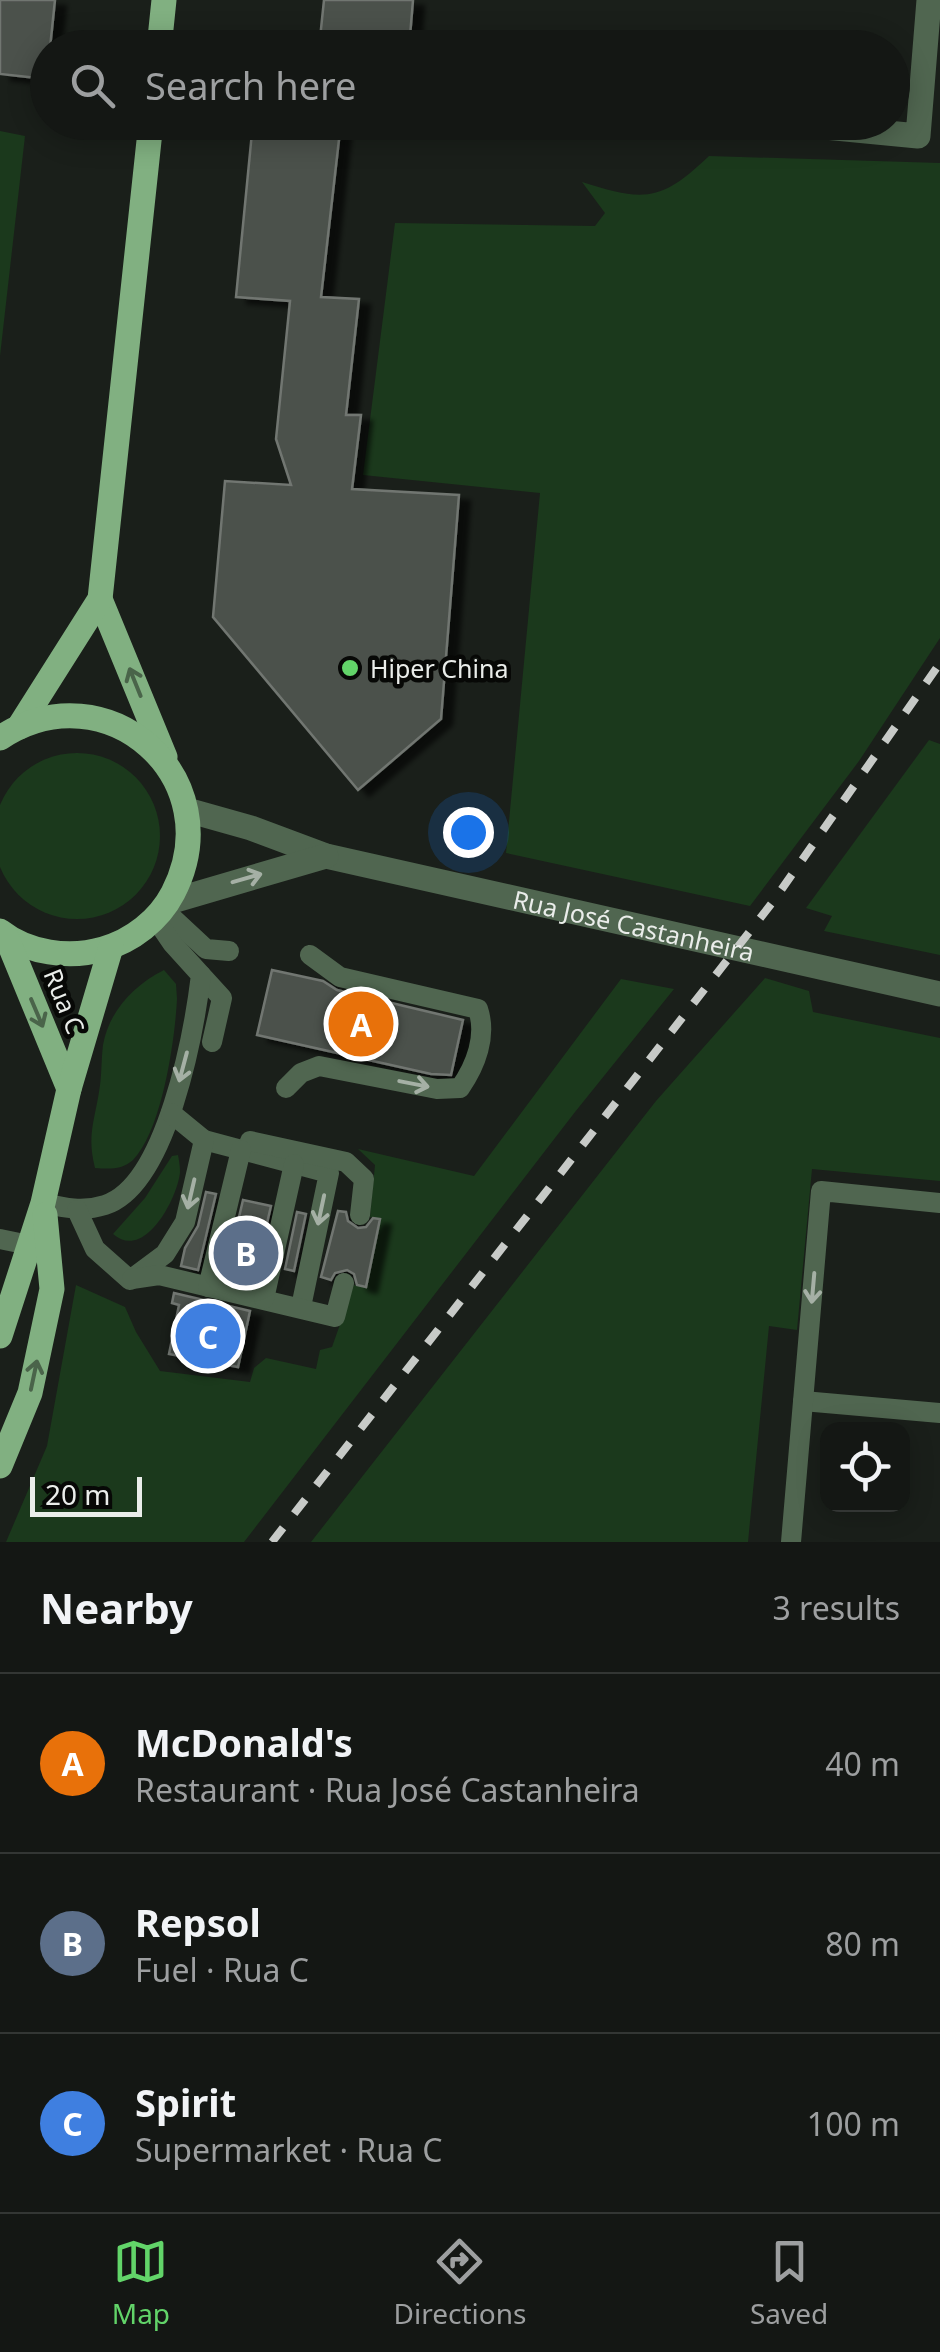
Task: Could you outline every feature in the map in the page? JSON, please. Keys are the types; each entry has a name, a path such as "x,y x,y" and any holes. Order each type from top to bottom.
{"main road":[{"path":"161,30 164,0"},
{"path":"9,733 100,598 149,140"},
{"path":"3,934 50,952 71,954 112,947 139,932 162,910 188,855 187,810 100,598"},
{"path":"9,733 46,718 92,717 135,734 168,766"},
{"name":"Rua C","path":"3,934 69,1089"},
{"name":"Rua C","path":"0,1336 44,1203 69,1089 112,947"},
{"name":"Rua C","path":"0,1466 30,1392 52,1289 44,1203"}],"street":[{"path":"910,135 918,136 929,0"},
{"name":"Rua José Castanheira","path":"187,810 326,856 940,994"},
{"name":"Rua José Castanheira","path":"162,910 326,856"}],"lane":[{"path":"162,910 206,948 229,950"},
{"path":"162,910 172,944 222,998 212,1042 195,1023"},
{"path":"286,1088 301,1074 319,1066 437,1089 460,1088 474,1069 483,1024 478,1009 340,977 310,955"},
{"path":"44,1203 77,1210 108,1204 131,1188 150,1161 171,1113 195,1023 201,975"},
{"path":"171,1113 204,1140 329,1173 301,1307"},
{"path":"204,1140 230,1138 287,1146 346,1162 364,1179 360,1215"},
{"path":"130,1280 165,1254 185,1222 204,1140"},
{"path":"208,1287 241,1150"},
{"path":"264,1299 294,1164"},
{"path":"791,1542 821,1191 940,1203"},
{"path":"77,1210 95,1249 130,1280 159,1276 335,1317 344,1283"},
{"path":"0,1239 29,1245"},
{"path":"803,1402 940,1413"}],"green space":[{"path":"0,131 25,136 0,356"},
{"path":"709,156 940,163 940,638 859,761 750,906 506,853 540,493 363,475 395,223 595,226 605,213 582,182 621,193 651,194 678,182"},
{"path":"929,740 940,744 940,955 824,931 832,916 806,908"},
{"path":"77,753 109,759 136,777 154,804 160,836 154,868 136,895 109,913 77,919 45,913 18,895 0,868 0,804 18,777 45,759"},
{"path":"164,970 176,984 176,1016 165,1084 152,1128 129,1163 95,1168 91,1138 106,1033 124,1000"},
{"path":"765,978 809,991 813,1012 940,1038 940,1181 812,1169 797,1330 769,1326 748,1542 311,1542 656,1101"},
{"path":"621,979 674,989 244,1542 6,1542 47,1446 76,1285 125,1307 160,1371 250,1382 254,1368 266,1358 316,1369 320,1350 332,1347 354,1285 366,1287 380,1220 370,1217 375,1165 358,1149 474,1176"},
{"path":"178,1155 178,1183 158,1223 137,1240 113,1234 145,1198 172,1156"}],"building":[{"path":"0,0 55,0 52,30 30,30 30,77 0,74"},
{"path":"324,0 413,0 410,30 321,30"},
{"name":"Hiper China","path":"251,140 339,140 321,297 359,299 346,415 361,415 352,489 459,495 441,719 358,790 213,617 225,481 291,485 276,439 290,301 236,297"},
{"path":"272,970 463,1020 451,1075 431,1074 257,1035"},
{"path":"206,1192 216,1194 198,1270 181,1266 185,1248 198,1226"},
{"path":"243,1200 271,1206 253,1283 225,1277"},
{"path":"338,1211 346,1212 348,1221 358,1228 366,1227 373,1218 380,1219 366,1287 357,1285 354,1274 347,1270 335,1273 331,1280 321,1277"},
{"path":"297,1212 306,1214 294,1271 285,1269"},
{"path":"174,1293 250,1311 238,1367 169,1354 179,1305 172,1303"}],"railway":[{"path":"272,1542 772,903 940,663"}],"place":[{"name":"Hiper China","path":"350,668"},
{"name":"McDonald's","path":"361,1024"},
{"name":"Repsol","path":"246,1253"},
{"name":"Spirit","path":"208,1336"}]}
